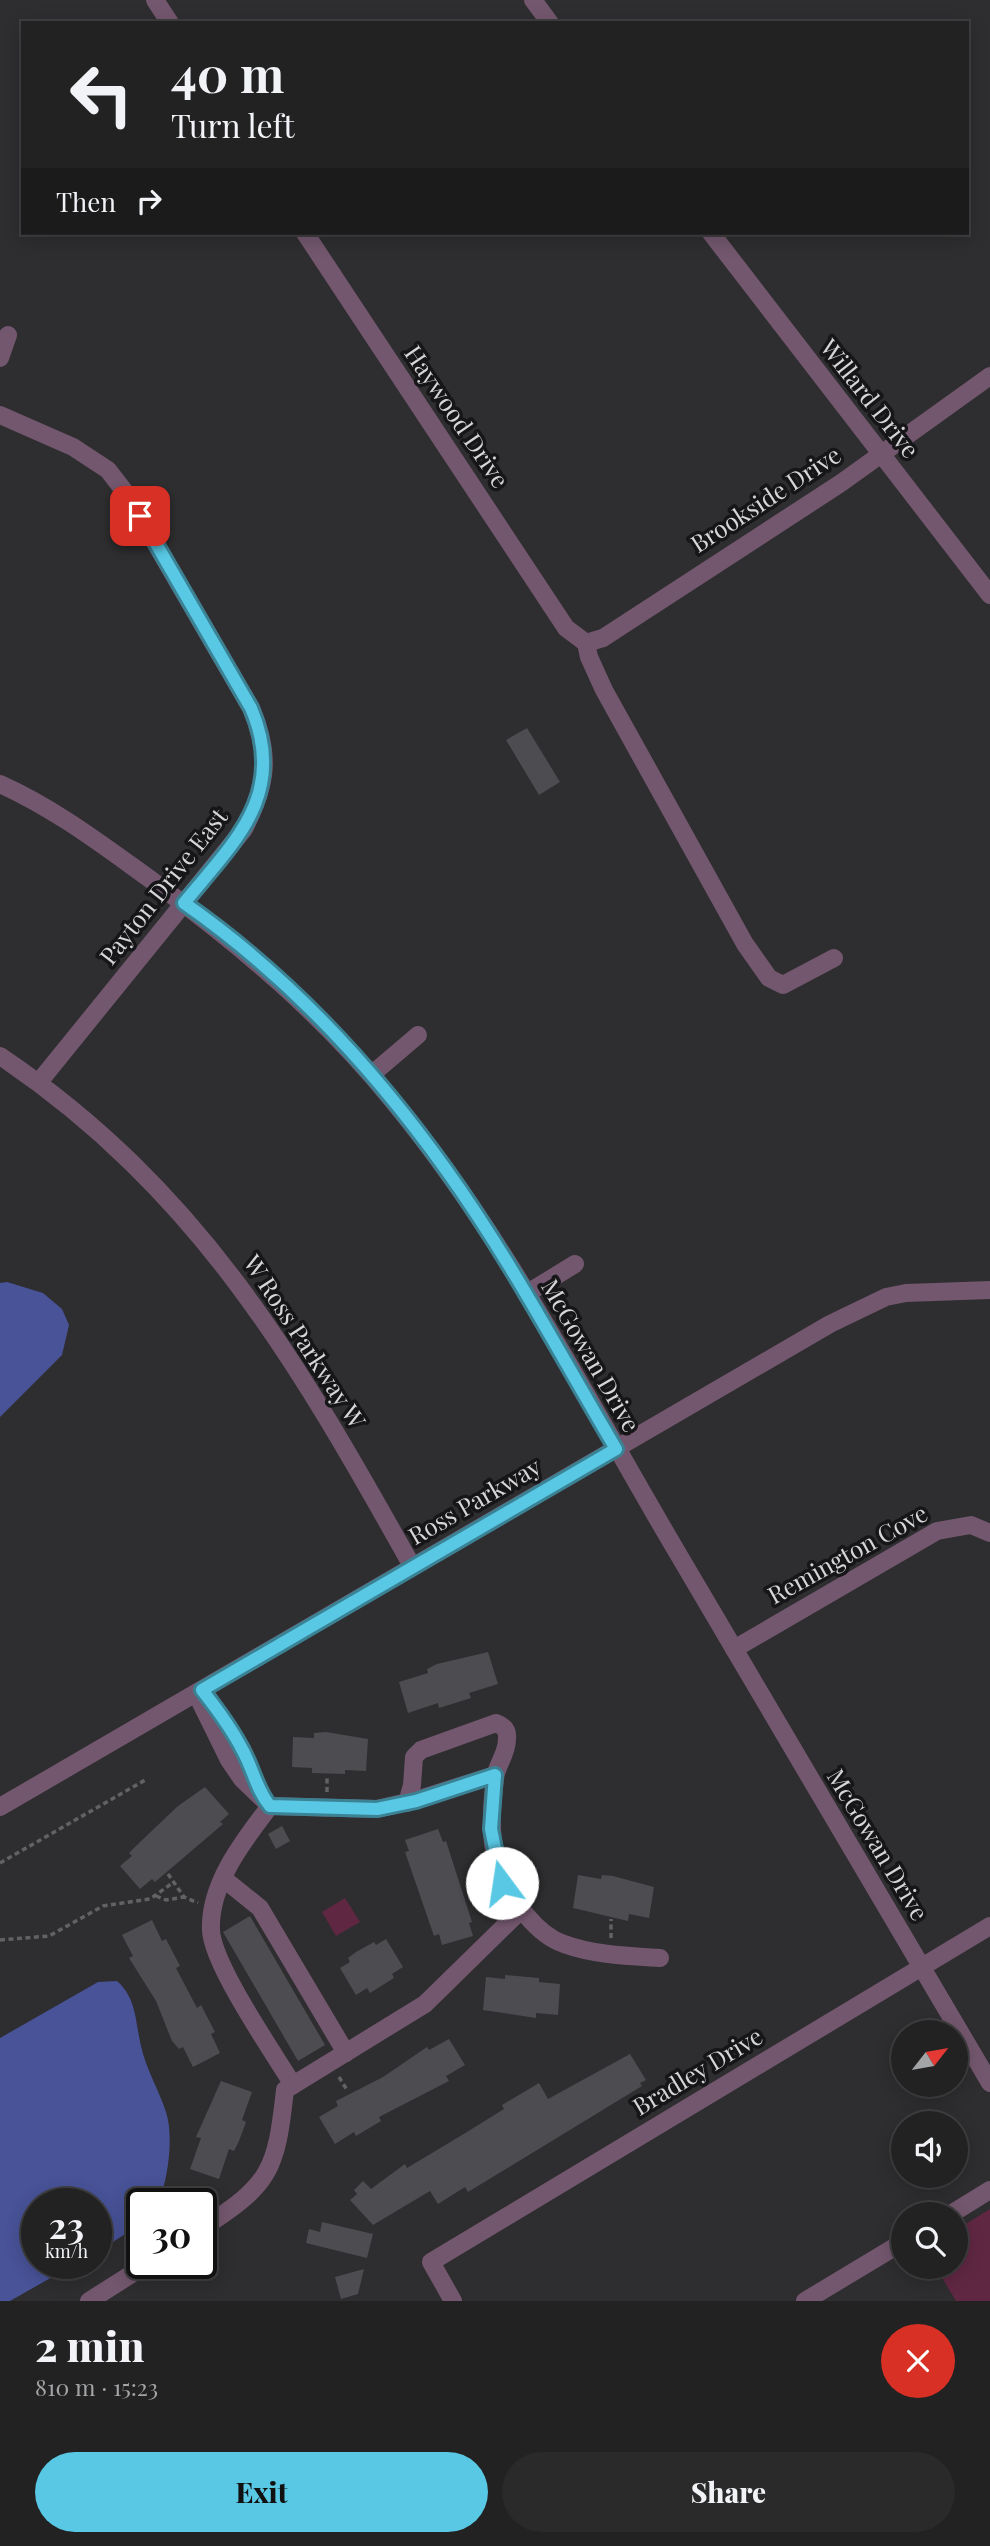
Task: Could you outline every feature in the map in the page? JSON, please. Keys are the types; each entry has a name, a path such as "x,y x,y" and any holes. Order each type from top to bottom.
{"street":[{"path":"155,0 169,21"},
{"path":"533,0 549,21"},
{"name":"Haywood Drive","path":"306,235 566,628 586,643"},
{"name":"Willard Drive","path":"712,235 990,594"},
{"path":"0,358 8,335"},
{"name":"Brookside Drive","path":"586,643 603,638 841,483 990,376"},
{"name":"Payton Drive East","path":"0,415 73,447 108,470 128,496 247,702 259,726 265,763 259,800 244,828 39,1082"},
{"path":"586,643 589,657 611,701 744,944 769,978 783,985 834,958"},
{"name":"McGowan Drive","path":"0,784 82,830 184,903 273,975 371,1075 449,1173 526,1294 990,2083"},
{"path":"371,1075 418,1035"},
{"name":"W Ross Parkway W","path":"0,1056 39,1082 136,1167 175,1206 232,1273 308,1387 412,1566"},
{"path":"526,1294 575,1264"},
{"name":"Ross Parkway","path":"3,1799 199,1691 868,1305 906,1293 990,1290"},
{"name":"Remington Cove","path":"734,1648 937,1531 971,1525 990,1533"},
{"path":"199,1691 229,1760 242,1779 266,1801 377,1809 407,1803 495,1775"},
{"path":"407,1803 412,1785 414,1757 421,1750 496,1723 506,1730 508,1739 505,1759 495,1775 491,1829 495,1861 502,1883 521,1910 541,1930 562,1944 607,1954 660,1958"},
{"path":"217,2218 244,2200 268,2172 278,2147 289,2087 216,1953 211,1927 213,1908 225,1879 266,1801"},
{"path":"225,1879 260,1908 346,2053"},
{"path":"289,2087 433,1998 521,1910"},
{"name":"Bradley Drive","path":"453,2301 431,2262 990,1926"},
{"path":"968,2204 990,2190"},
{"path":"805,2301 891,2249"},
{"path":"89,2301 126,2278"}],"path":[{"path":"0,1863 147,1779"},
{"path":"168,1874 184,1897"},
{"path":"0,1940 49,1936 110,1903 156,1896 174,1882"},
{"path":"156,1896 166,1900 184,1897 213,1908"}],"shaded area":[{"path":"345,1898 360,1922 336,1936 322,1912"},
{"path":"990,2209 990,2301 956,2301 943,2279 968,2279 968,2223"}],"water":[{"path":"7,1282 43,1293 62,1309 69,1325 62,1355 0,1417 0,1283"},
{"path":"117,1981 132,2003 143,2055 163,2104 170,2133 163,2188 126,2188 126,2233 112,2243 112,2188 21,2188 21,2279 49,2279 10,2301 0,2301 0,2038 98,1982"}],"building":[{"path":"527,728 560,782 539,795 506,740"},
{"path":"488,1652 498,1684 469,1693 471,1698 439,1708 438,1703 408,1713 399,1682 428,1673 427,1669 437,1664"},
{"path":"326,1732 368,1739 366,1771 345,1770 345,1774 312,1773 312,1768 292,1767 293,1737 314,1738 314,1733"},
{"path":"205,1787 229,1814 220,1822 223,1824 155,1882 152,1879 140,1889 120,1866 132,1856 129,1853 178,1806"},
{"path":"282,1826 290,1841 276,1849 268,1834"},
{"path":"438,1829 443,1842 446,1841 472,1922 469,1923 473,1936 442,1945 439,1934 434,1936 405,1852 409,1851 405,1840"},
{"path":"578,1875 601,1879 602,1875 613,1876 654,1887 649,1918 629,1914 628,1921 573,1908"},
{"path":"250,1916 325,2045 298,2061 223,1932"},
{"path":"152,1920 162,1941 166,1939 180,1966 176,1968 197,2008 201,2005 215,2032 211,2034 220,2053 193,2067 183,2047 179,2049 172,2041 156,2001 129,1958 133,1956 122,1935"},
{"path":"386,1939 403,1967 392,1974 394,1978 370,1993 367,1988 356,1995 340,1968 350,1962 348,1958 356,1952"},
{"path":"505,1975 539,1978 539,1982 560,1984 558,2015 536,2013 536,2018 483,2010 486,1977 505,1979"},
{"path":"449,2039 465,2065 446,2076 449,2081 379,2117 381,2121 356,2136 354,2132 335,2144 319,2117 338,2106 336,2101 383,2077 427,2047 429,2050"},
{"path":"630,2054 646,2080 640,2083 642,2086 468,2192 465,2187 438,2204 430,2191 373,2225 350,2200 357,2194 354,2190 363,2181 371,2189 405,2164 407,2168 504,2109 502,2105 539,2083 548,2099"},
{"path":"221,2081 252,2092 242,2120 246,2122 239,2141 234,2151 229,2149 219,2179 190,2169 201,2138 196,2137"},
{"path":"322,2222 373,2234 367,2258 306,2243 309,2229 320,2232"},
{"path":"364,2269 358,2294 341,2299 335,2277"}],"route":[{"path":"140,516 229,666 259,726 264,751 264,783 259,800 232,845 184,903 273,975 394,1101 449,1173 495,1243 616,1449 202,1690 243,1749 261,1796 270,1806 377,1809 416,1801 495,1775 491,1829 495,1861 502,1883"}]}
